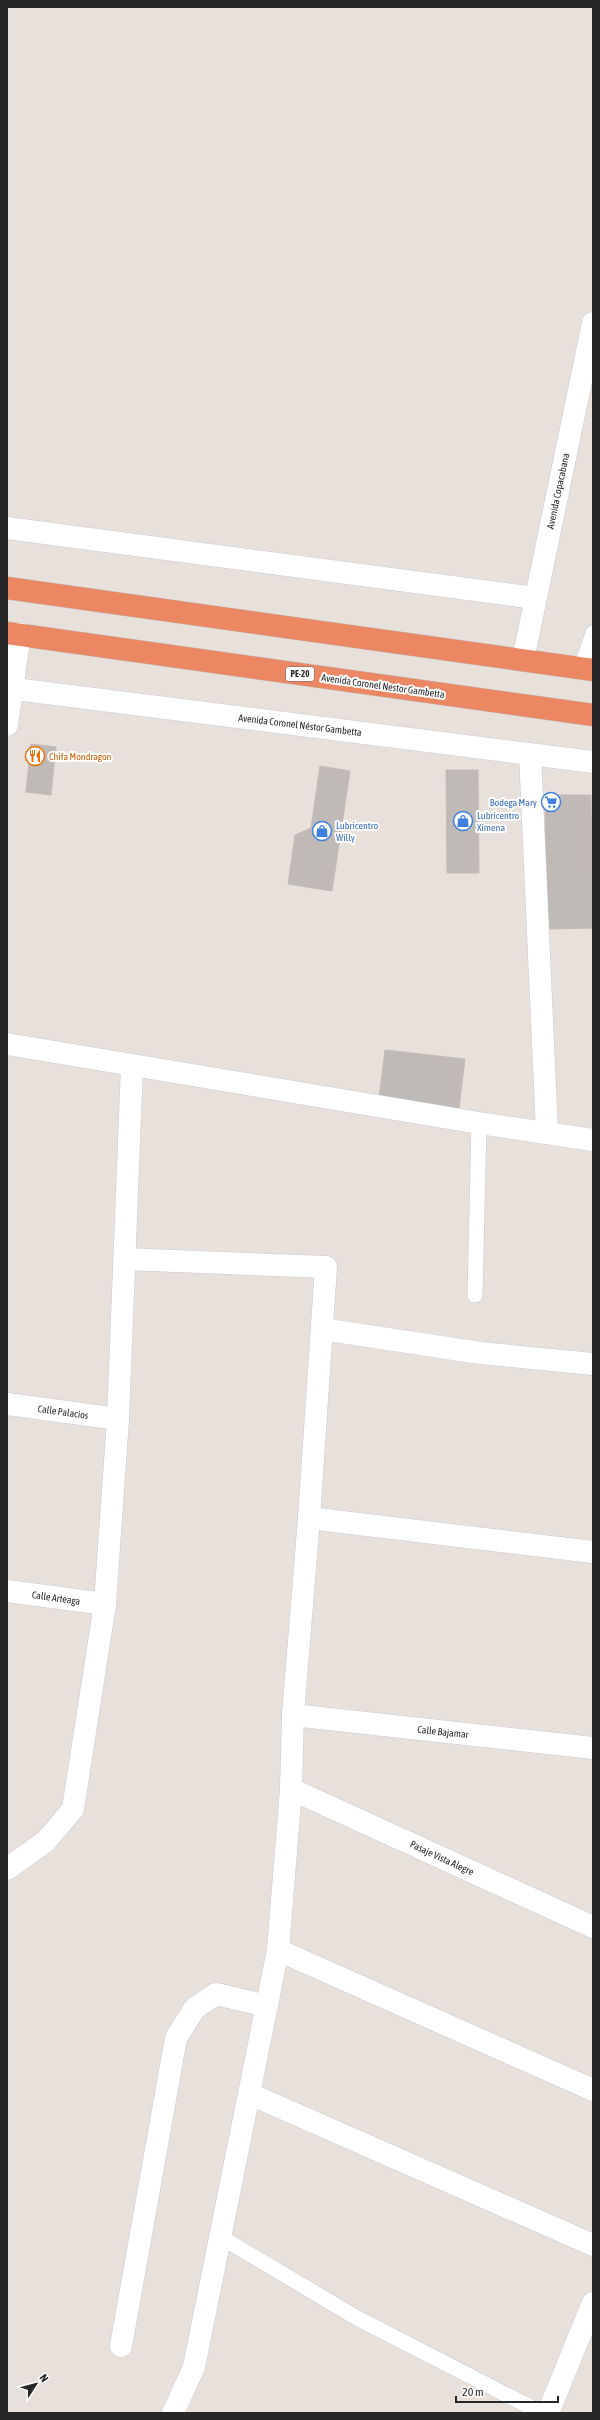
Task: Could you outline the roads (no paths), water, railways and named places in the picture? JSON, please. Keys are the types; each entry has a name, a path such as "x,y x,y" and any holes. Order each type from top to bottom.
{"highway":[{"path":"7,588 587,669"},
{"name":"Avenida Coronel Nestor Gambetta","path":"14,634 593,715"}],"street":[{"name":"Avenida Copacabana","path":"523,660 593,323"},
{"path":"7,528 535,598"},
{"path":"7,725 14,634"},
{"name":"Avenida Coronel Néstor Gambetta","path":"10,689 593,762"},
{"path":"530,754 547,1132"},
{"path":"7,1044 478,1123 593,1140"},
{"path":"7,1869 46,1842 73,1809 105,1604 118,1419 132,1066"},
{"path":"125,1259 326,1267 309,1518 293,1715 292,1789 278,1950 250,2094 219,2236 194,2367 173,2413"},
{"path":"322,1330 480,1353 593,1364"},
{"name":"Calle Palacios","path":"7,1404 118,1419"},
{"path":"309,1518 593,1552"},
{"name":"Calle Arteaga","path":"7,1591 105,1604"},
{"name":"Calle Bajamar","path":"293,1715 593,1748"},
{"name":"Pasaje Vista Alegre","path":"292,1789 593,1927"},
{"path":"278,1950 593,2090"},
{"path":"120,2346 176,2038 195,2008 216,1994 267,2006"},
{"path":"250,2094 593,2246"},
{"path":"548,2413 593,2303"}],"lane":[{"path":"587,669 593,633"},
{"path":"475,1295 478,1123"},
{"path":"219,2236 357,2318 542,2413"}],"place":[{"name":"Chifa Mondragon","path":"35,756"},
{"name":"Bodega Mary","path":"551,802"},
{"name":"Lubricentro Ximena","path":"463,821"},
{"name":"Lubricentro Willy","path":"322,831"}]}
